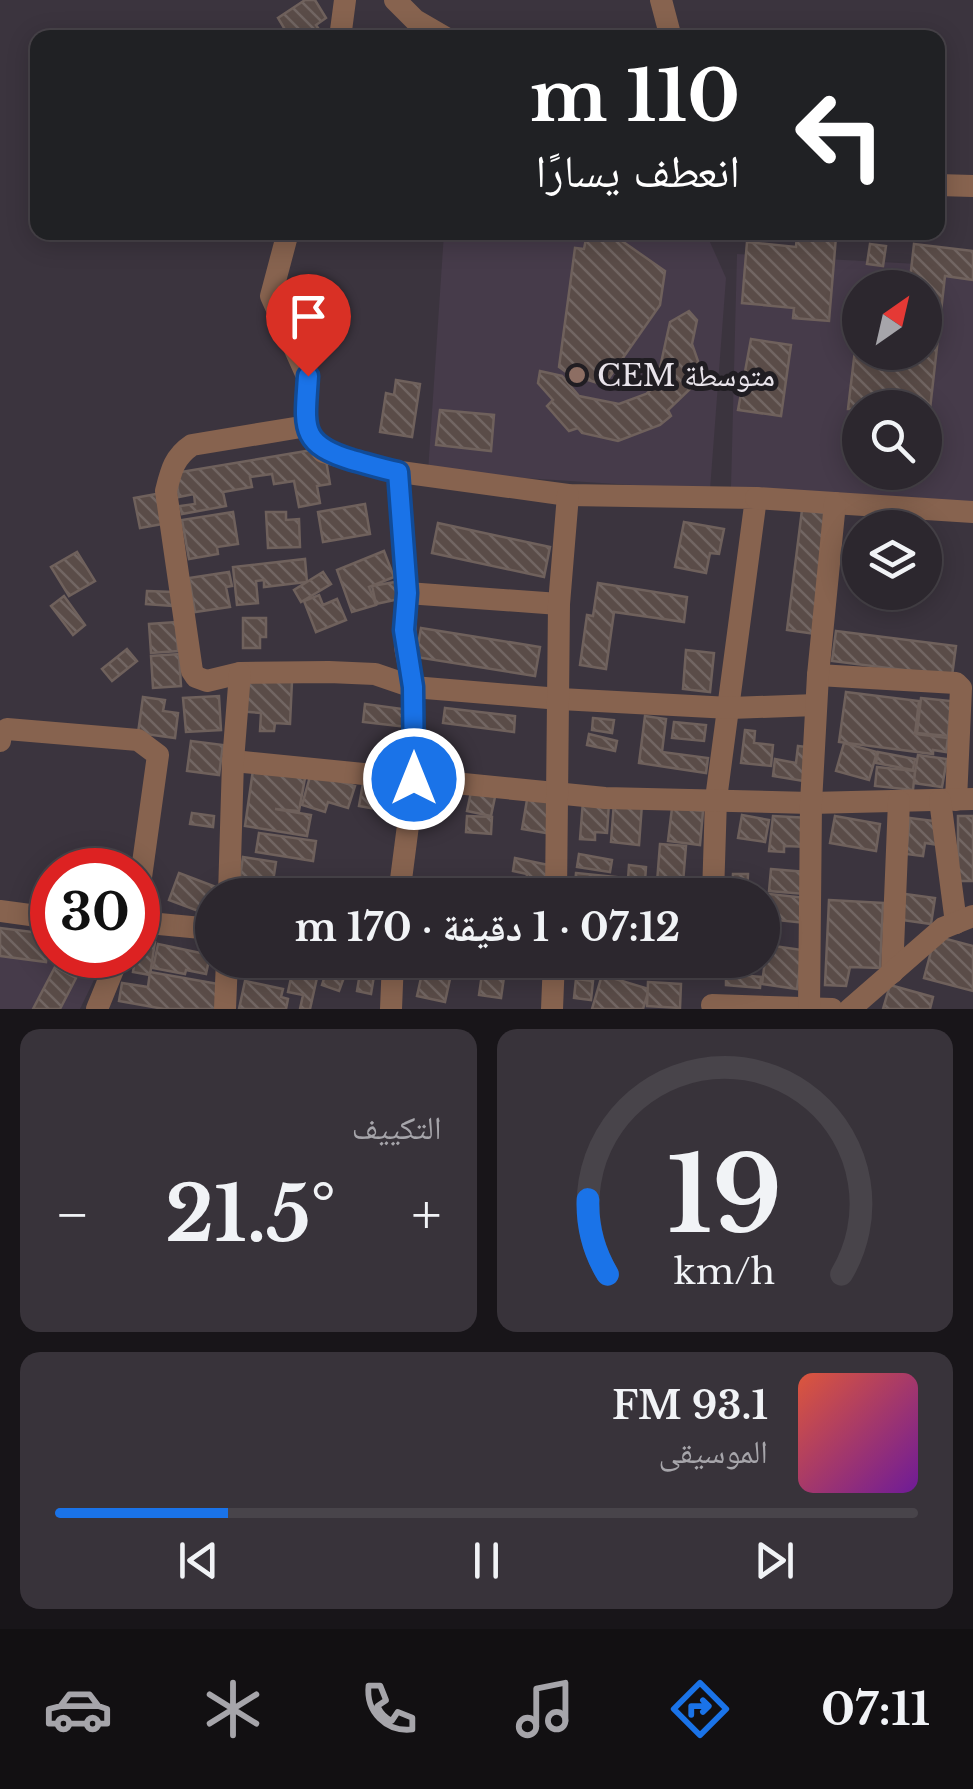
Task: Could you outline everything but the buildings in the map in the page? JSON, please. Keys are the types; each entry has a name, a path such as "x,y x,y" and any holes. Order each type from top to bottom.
{"street":[{"path":"341,30 346,0"},
{"path":"394,0 432,30"},
{"path":"661,0 668,30"},
{"path":"945,185 973,186"},
{"path":"286,240 271,296 308,376 307,426 324,452 398,472 568,495 756,498 973,512"},
{"path":"307,426 192,446 180,453 172,467 166,491 196,677 207,681 240,674 374,674 413,687 560,698 730,708 816,706"},
{"path":"398,472 407,593 404,630 413,687 414,779 401,878"},
{"path":"556,878 559,604 568,495"},
{"path":"714,878 716,799 756,498"},
{"path":"809,1008 816,706 836,503"},
{"path":"407,593 559,604"},
{"path":"230,878 240,674"},
{"path":"818,675 956,683 961,688 956,800 965,920 943,928 850,1009"},
{"path":"0,741 7,729 138,740 154,749 158,754 145,848"},
{"path":"233,761 604,798 811,803 956,800"},
{"path":"892,973 899,801"},
{"path":"0,911 30,915"},
{"path":"160,924 195,927"},
{"path":"97,1009 110,978"},
{"path":"225,1009 226,978"},
{"path":"391,1009 392,978"},
{"path":"552,1009 553,978"},
{"path":"711,978 712,1007 832,1009"}],"shaded area":[{"name":"CEM متوسطة","path":"444,240 709,240 726,278 710,490 428,472"},
{"path":"737,254 973,267 973,507 731,487"},
{"path":"0,943 30,945 30,978 95,978 80,1009 0,1009"}],"place":[{"name":"CEM متوسطة","path":"577,375"}],"route":[{"path":"308,376 307,426 324,452 398,472 407,593 404,630 413,687 414,779"}]}
